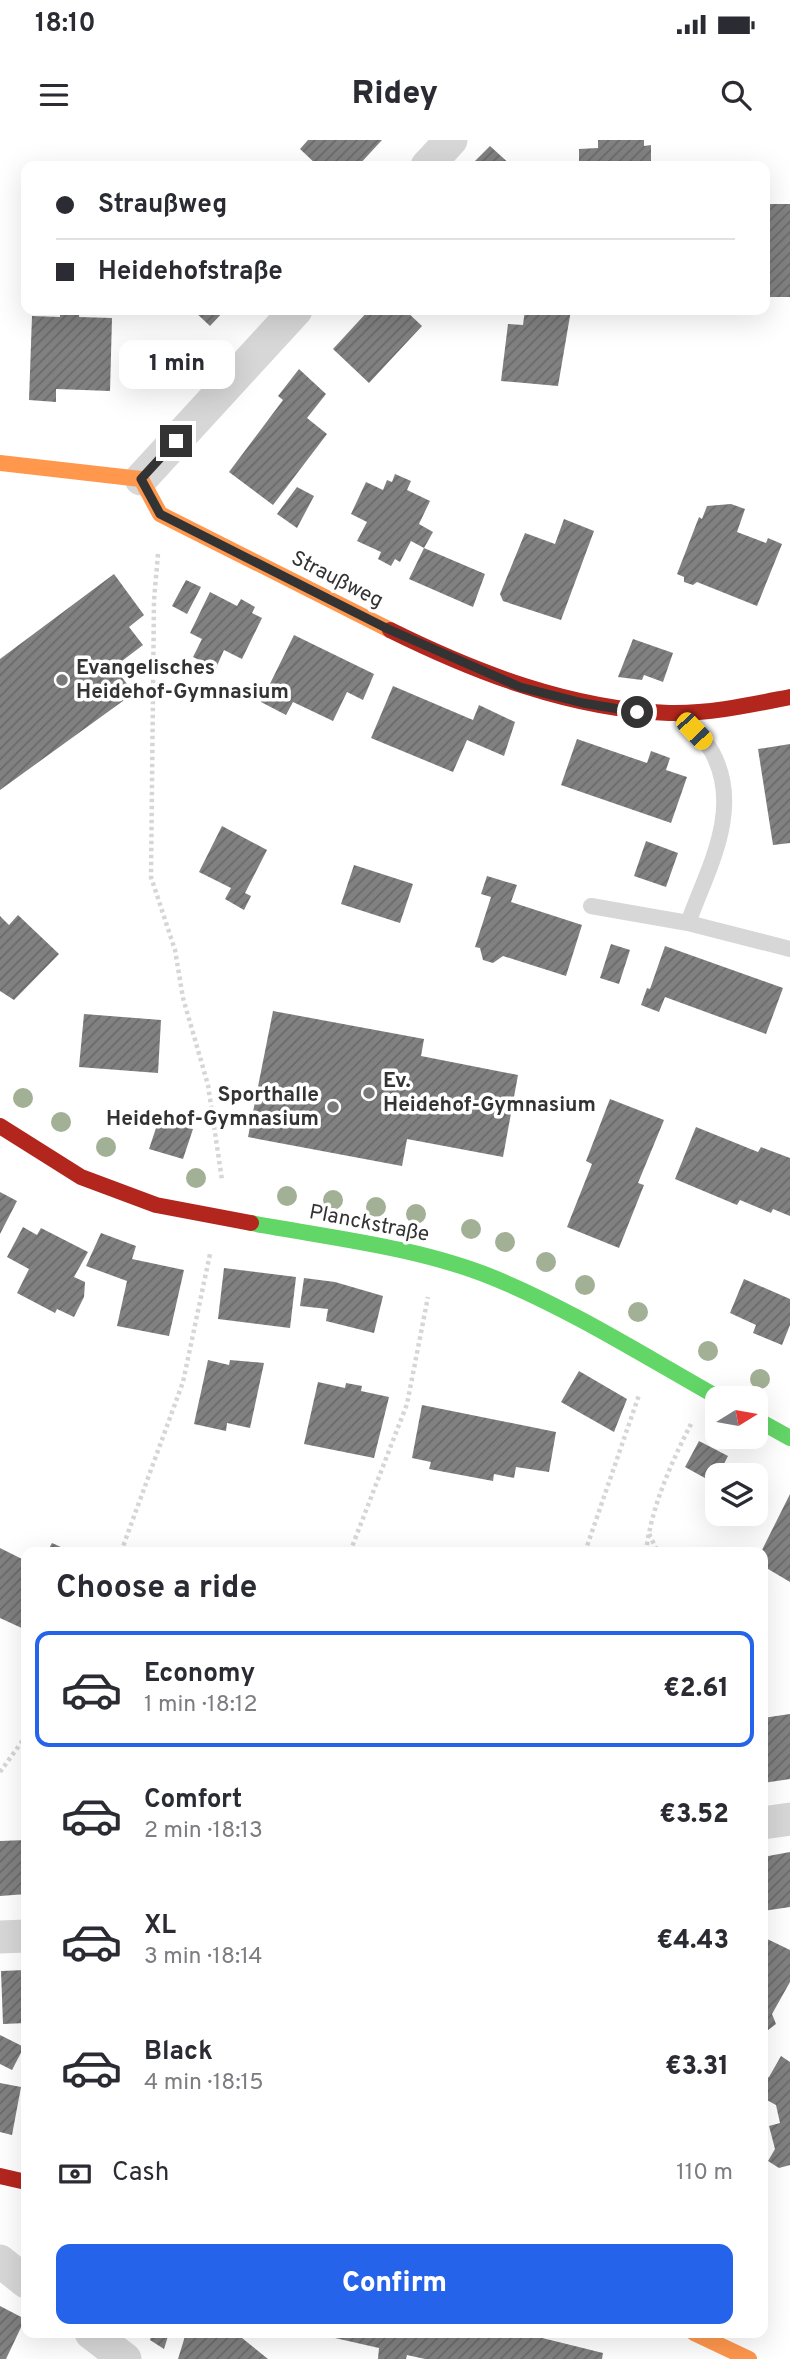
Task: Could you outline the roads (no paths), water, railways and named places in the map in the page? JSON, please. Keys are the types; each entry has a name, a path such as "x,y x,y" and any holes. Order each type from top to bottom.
{"street":[{"path":"432,161 451,140"},
{"path":"0,463 141,479 291,315"},
{"name":"Straußweg","path":"141,479 160,514 388,629 520,687 583,703 637,712 720,710 790,698"},
{"name":"Planckstraße","path":"0,1126 81,1177 156,1205 435,1258 494,1278 587,1324 705,1390"},
{"path":"768,1426 790,1438"},
{"path":"768,1822 790,1819"},
{"path":"0,1937 21,1936"},
{"path":"0,2176 21,2181"},
{"path":"0,2261 21,2278"},
{"path":"98,2338 125,2359"},
{"path":"705,2338 749,2359"}],"lane":[{"path":"676,711 712,750 724,779 727,799 724,823 688,923"},
{"path":"592,906 688,923 790,949"}],"place":[{"name":"Evangelisches Heidehof-Gymnasium","path":"62,680"},
{"name":"Ev. Heidehof-Gymnasium","path":"369,1093"},
{"name":"Sporthalle Heidehof-Gymnasium","path":"333,1107"}]}
